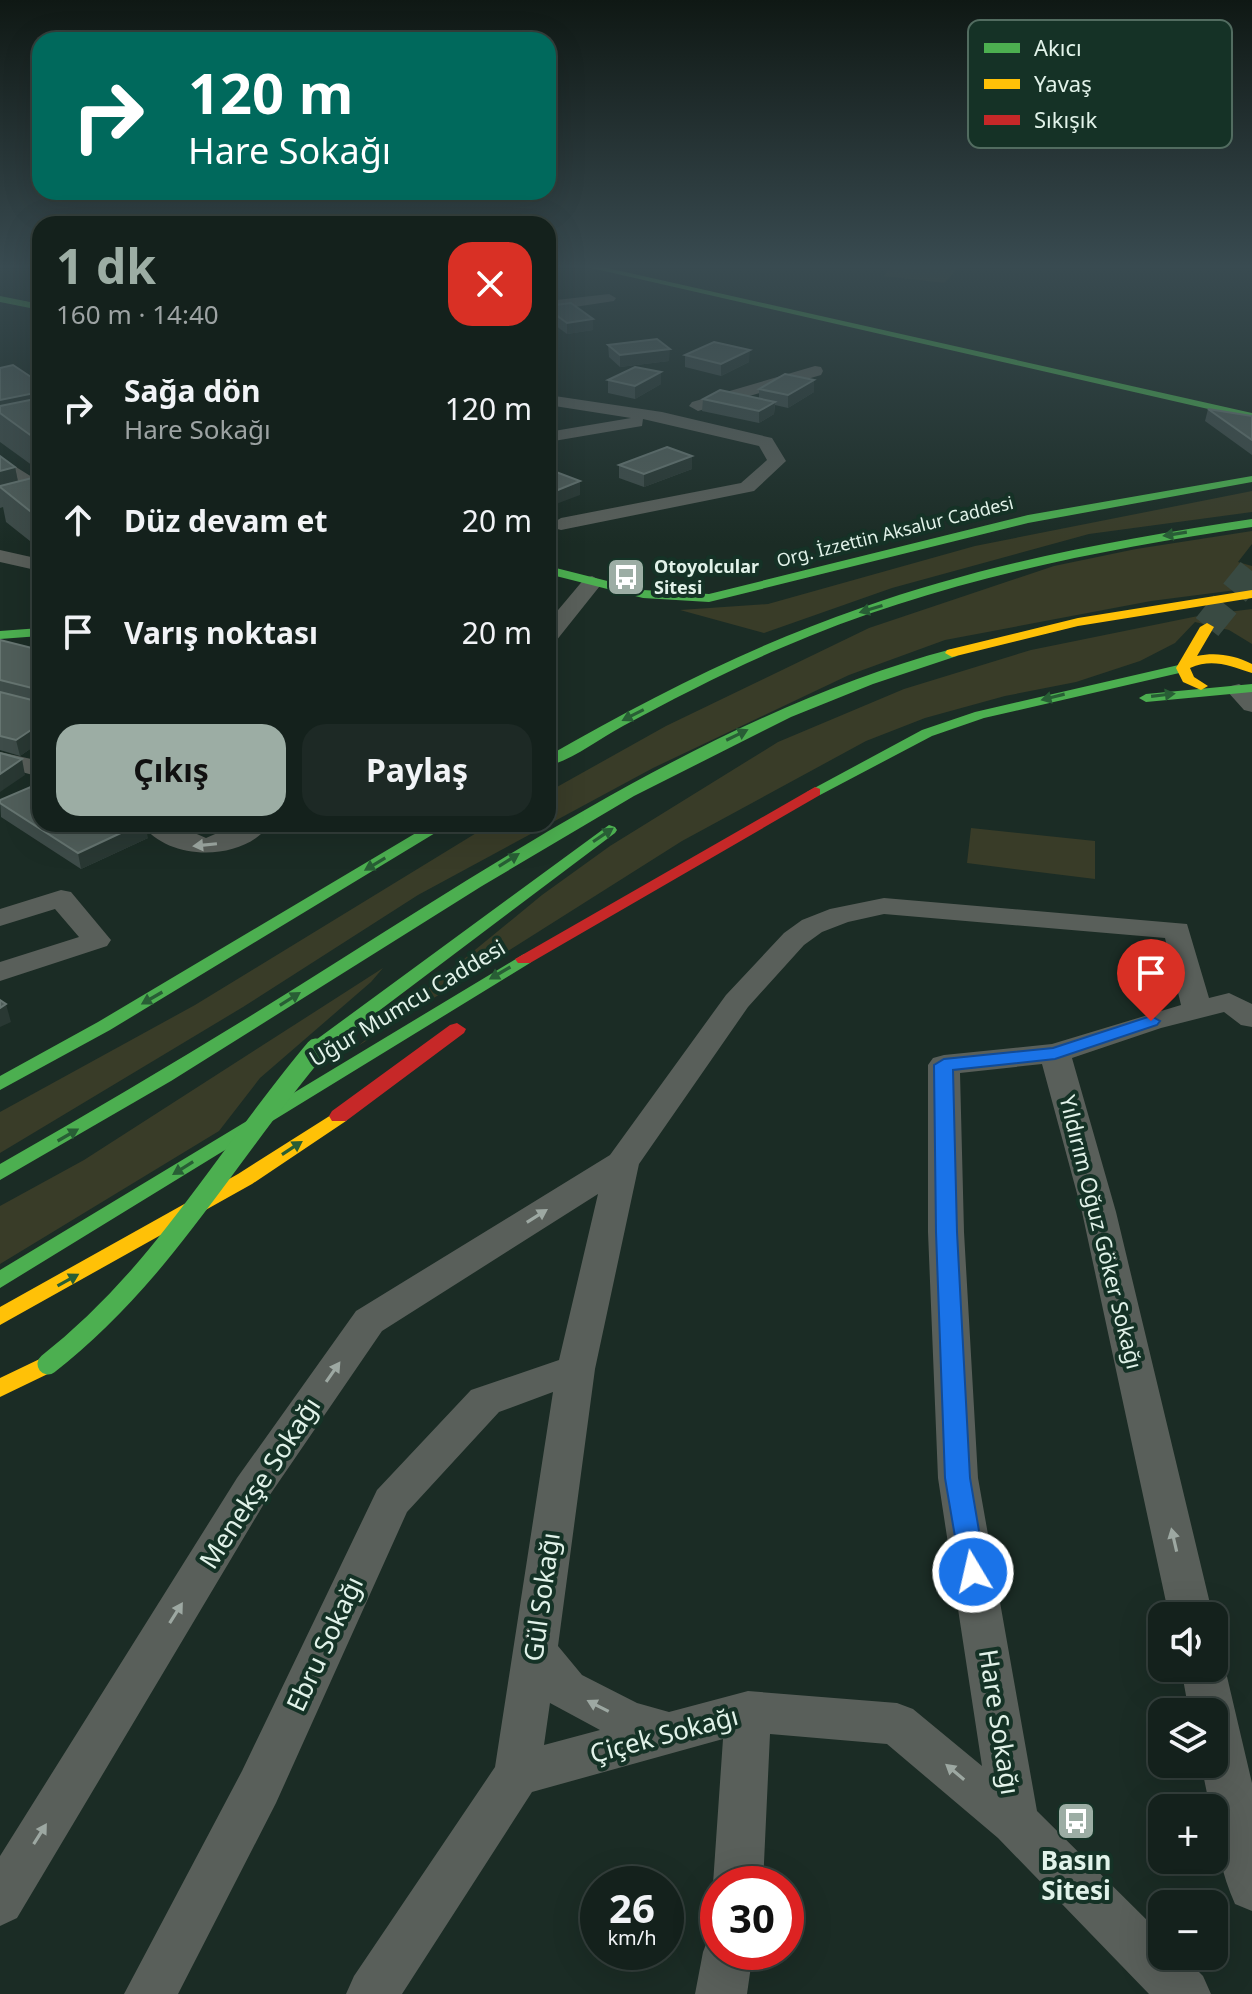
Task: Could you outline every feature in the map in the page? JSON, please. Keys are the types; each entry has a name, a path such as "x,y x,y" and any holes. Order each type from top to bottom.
{"main road":[{"path":"1025,358 1144,383 1252,398"},
{"path":"1040,358 1144,383 1252,416"},
{"name":"Org. İzzettin Aksalur Caddesi","path":"556,572 643,594 709,598 1028,519 1252,479"},
{"path":"556,758 714,673 853,614 1033,562 1130,542 1252,523"},
{"path":"556,585 592,582"},
{"path":"0,1173 183,1066 532,846 617,797 750,729 850,687 936,657 1060,625 1147,608 1252,594"},
{"path":"1240,694 1188,679 1185,666 1204,630 1209,645 1243,663"},
{"path":"0,635 32,633"},
{"path":"844,777 927,733 980,715 1185,666 1203,658 1243,663"},
{"path":"664,795 833,701 850,687"},
{"path":"844,777 1006,722 1115,702 1240,694"},
{"name":"Uğur Mumcu Caddesi","path":"0,1280 497,975 844,777"},
{"path":"0,1388 48,1364 100,1324 133,1291 241,1140 316,1049 595,839 630,817"},
{"path":"0,1084 104,1026 429,832"},
{"path":"501,995 568,936"},
{"path":"0,1317 245,1179 326,1126 477,1014"}],"street":[{"path":"556,436 662,417 815,371"},
{"path":"556,401 662,417 766,442 777,461 747,487 561,524"},
{"path":"0,463 32,485"},
{"path":"0,556 32,563"},
{"path":"556,625 592,582"},
{"path":"0,759 32,767"},
{"path":"168,832 193,847 226,843 244,832"},
{"path":"0,918 61,898 97,940 0,972"},
{"path":"622,1163 737,1001 794,939 812,926 840,915 884,906 1177,930 1197,1010"},
{"path":"1055,1053 1151,1021 1229,1002 1252,1018"},
{"name":"Yıldırım Oğuz Göker Sokağı","path":"1055,1053 1099,1212 1188,1602"},
{"name":"Hare Sokağı","path":"1015,1822 958,1478 946,1232 944,1065 1055,1053"},
{"name":"Gül Sokağı","path":"372,1994 517,1774 576,1369 622,1163"},
{"name":"Menekşe Sokağı","path":"0,1901 251,1490 369,1321 622,1163"},
{"name":"Ebru Sokağı","path":"150,1994 259,1787 391,1502 485,1401 576,1369"},
{"path":"535,1651 566,1689 627,1721 670,1734"},
{"path":"739,1866 748,1712"},
{"name":"Çiçek Sokağı","path":"517,1774 748,1712 897,1724 1015,1822 1185,1994"},
{"path":"1227,1778 1252,1887"},
{"path":"721,1994 725,1970"}],"green space":[{"path":"1252,491 1252,512 1089,534 892,588 764,633 680,610 768,604 975,546"},
{"path":"1252,531 1252,544 1238,562 1252,566 1252,588 1151,601 945,640 849,675 653,768 556,820 556,788 666,726 869,628 1054,566 1136,549"},
{"path":"1252,609 1252,644 1229,630 1195,622 1175,643 1140,661 1076,682 1005,696 925,718 866,741 682,841 358,1046 542,895 610,846 778,742 904,689 1031,650 1203,615"},
{"path":"971,828 1095,841 1095,879 967,863"},
{"path":"478,832 535,832 418,895 243,1007 0,1153 0,1112 195,1005"},
{"path":"383,968 371,982 260,1078 219,1131 0,1264 0,1206 84,1160"}],"building":[{"path":"697,358 733,358 721,364"},
{"path":"13,365 32,378 32,394 0,400 0,368"},
{"path":"635,367 661,372 635,386 608,380"},
{"path":"785,374 814,380 788,395 759,389"},
{"path":"720,390 775,402 759,411 703,399"},
{"path":"32,400 32,436 0,413 0,406"},
{"path":"1208,409 1252,416 1252,440"},
{"path":"667,447 692,456 644,474 619,465"},
{"path":"0,456 15,467 0,471"},
{"path":"556,472 580,481 556,491"},
{"path":"32,478 32,513 0,487"},
{"path":"0,640 32,648 32,688 0,680"},
{"path":"0,692 32,700 32,729 16,740 0,736"},
{"path":"0,753 22,759 0,774"},
{"path":"32,786 32,824 0,803 0,800"},
{"path":"45,832 123,832 78,853"}],"tunnel":[{"path":"1207,627 1252,571"}],"traffic: fast":[{"path":"995,358 1252,416"},
{"path":"556,572 643,594 709,598 1028,519 1252,479"},
{"path":"556,758 646,707 780,643 921,592 1085,551 1252,523"},
{"path":"0,635 32,633"},
{"path":"0,1173 205,1052 476,882 628,793 786,714 868,681 952,653"},
{"path":"815,792 927,733 980,715 1183,668"},
{"path":"1146,698 1252,688"},
{"path":"316,1049 609,830"},
{"path":"0,1084 104,1026 429,832"},
{"path":"0,1280 524,959"},
{"path":"48,1364 107,1314 151,1266 316,1049"}],"traffic: slow":[{"path":"952,653 1078,622 1252,594"},
{"path":"1201,686 1188,679 1183,668 1207,627"},
{"path":"1187,664 1220,658 1252,669"},
{"path":"0,1317 245,1179 339,1116"},
{"path":"0,1388 48,1364"}],"traffic: jam":[{"path":"524,959 815,792"},
{"path":"339,1116 457,1029"}],"place":[{"name":"Otoyolcular Sitesi","path":"626,577"},
{"name":"Basın Sitesi","path":"1076,1821"}],"route":[{"path":"973,1572 958,1478 946,1232 944,1065 1055,1053 1151,1021"}]}
